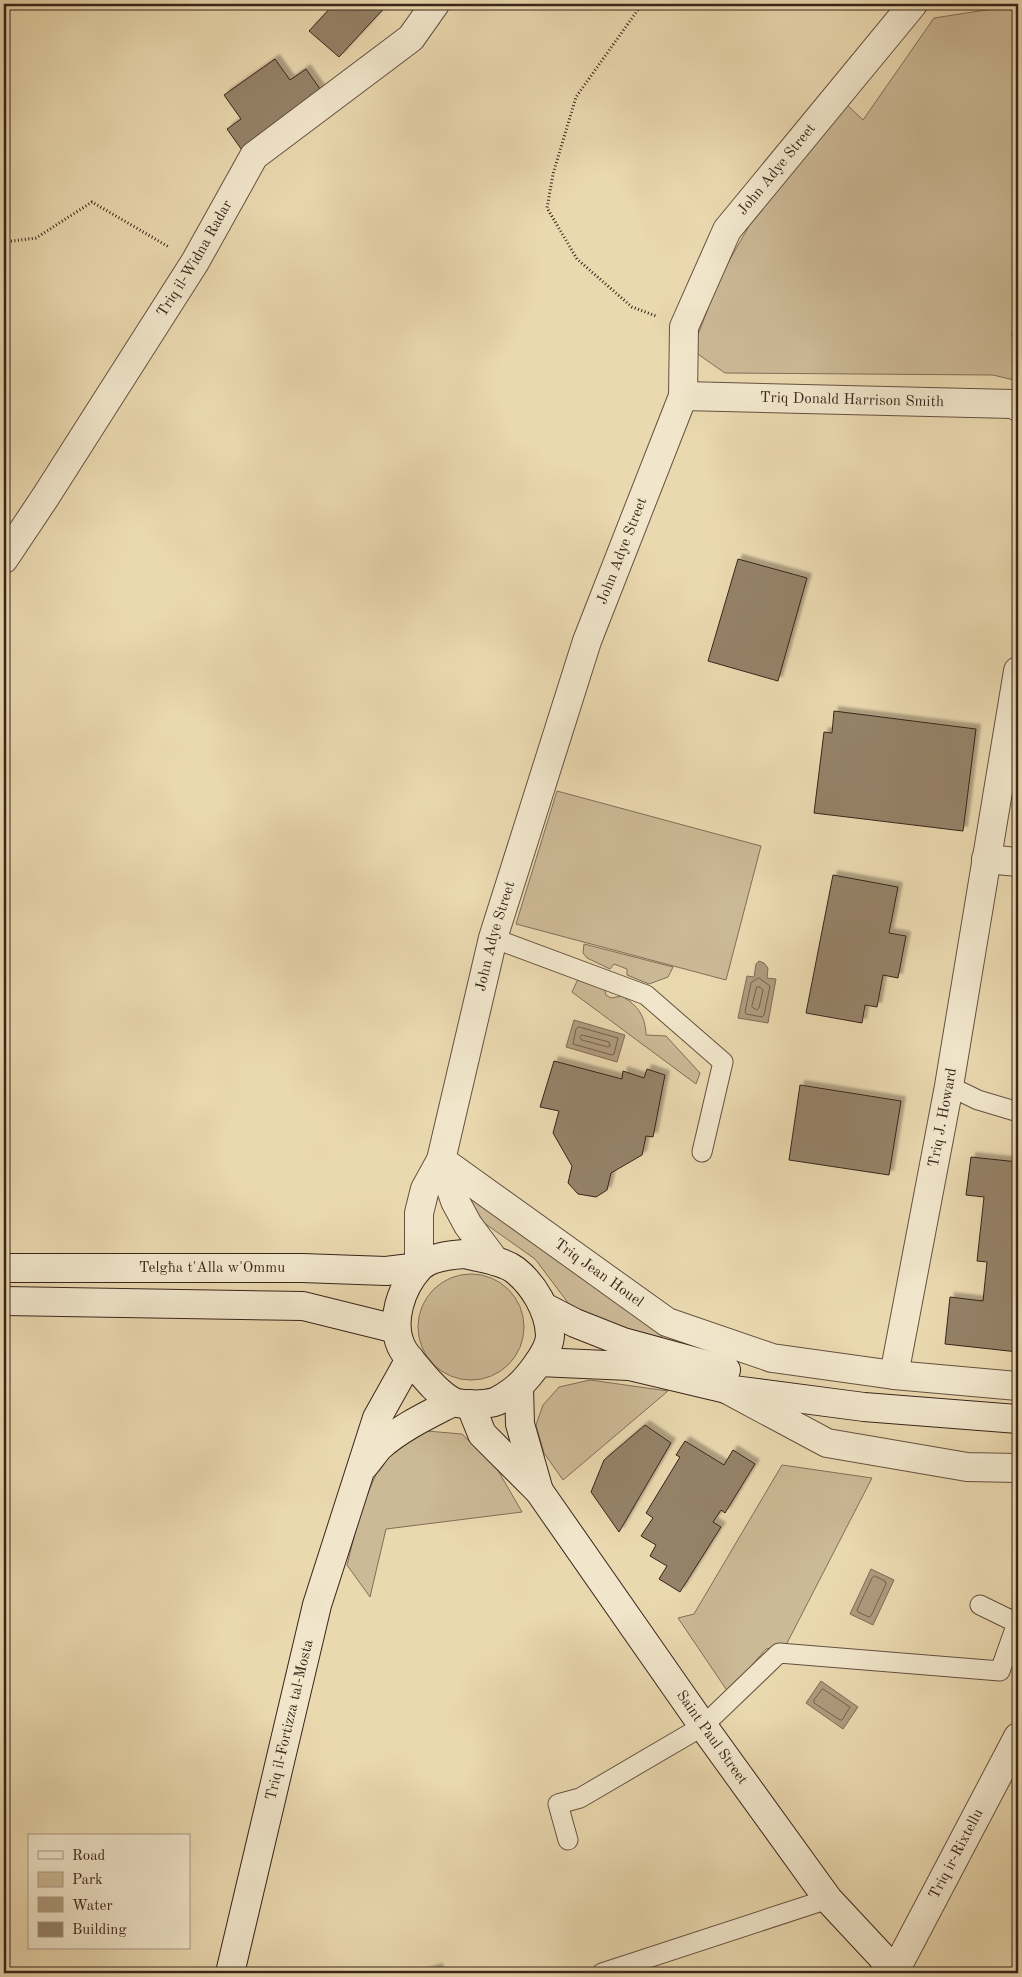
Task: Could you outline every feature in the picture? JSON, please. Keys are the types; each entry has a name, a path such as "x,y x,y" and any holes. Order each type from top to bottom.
{"street":[{"name":"Triq il-Widna Radar","path":"4,558 46,496 195,262 254,156 411,38 435,4"},
{"name":"John Adye Street","path":"419,1267 418,1213 425,1190 441,1160 493,938 586,641 684,396 684,327 727,230 913,4"},
{"name":"Triq Donald Harrison Smith","path":"684,396 1013,404 1018,407"},
{"name":"Triq J. Howard","path":"894,1375 949,1086 986,859 1018,681"},
{"path":"986,859 1018,862"},
{"path":"441,1160 455,1201 468,1225 495,1261"},
{"name":"Triq Jean Houel","path":"441,1160 667,1322 772,1358"},
{"path":"361,1469 379,1448 421,1418 462,1403 496,1402 518,1388 540,1362 550,1336 544,1307 529,1284 514,1269 495,1261 464,1254 443,1255 419,1267 400,1298 396,1329 401,1346 430,1384 462,1403"},
{"name":"Telgħa t'Alla w'Ommu","path":"4,1268 302,1268 386,1271 419,1267"},
{"path":"4,1301 303,1306 396,1329"},
{"name":"Triq Jean Houel","path":"544,1307 575,1323 623,1342 864,1407"},
{"name":"Triq Jean Houel","path":"684,1359 772,1358 894,1375 1018,1386"},
{"name":"Triq il-Fortizza tal-Mosta","path":"230,1973 317,1605 377,1418 410,1359"},
{"name":"Triq Jean Houel","path":"540,1362 629,1366 726,1389 864,1407 1018,1419"},
{"name":"Saint Paul Street","path":"518,1388 520,1424 539,1491"},
{"name":"Triq Jean Houel","path":"726,1389 827,1443 967,1467 1018,1468"},
{"name":"Saint Paul Street","path":"462,1403 482,1434 539,1491 703,1726 828,1900 896,1972"},
{"name":"Triq ir-Rixtellu","path":"896,1972 1018,1737"}],"lane":[{"path":"493,938 646,995 723,1062 702,1152"},
{"path":"949,1086 978,1100 1018,1112"},
{"path":"568,1840 558,1804 580,1798 703,1726 779,1653 1000,1671 1017,1622 980,1605"},
{"path":"602,1973 828,1900"}],"path":[{"path":"4,11 9,4"},
{"path":"642,4 576,97 553,174 547,208 577,259 632,307 684,327"},
{"path":"4,242 36,238 92,202 195,262"}],"green space":[{"path":"1018,5 1018,381 993,375 725,373 692,350 721,275 776,179 845,103 863,120 934,18"},
{"path":"557,791 761,846 726,980 516,924"},
{"path":"584,944 673,967 668,977 649,984 627,975 627,969 614,964 610,969 587,958 583,953"},
{"path":"578,979 604,988 606,995 611,998 622,996 636,1007 644,1022 646,1035 666,1036 700,1073 696,1084 572,992"},
{"path":"459,1188 663,1334 659,1342 575,1312 535,1259 470,1213"},
{"path":"471,1274 491,1278 509,1289 520,1307 524,1327 520,1347 509,1365 491,1376 471,1380 451,1376 433,1365 422,1347 418,1327 422,1307 433,1289 451,1278"},
{"path":"590,1380 668,1391 563,1480 544,1453 536,1425 543,1405 559,1387"},
{"path":"415,1430 462,1434 496,1467 522,1512 386,1529 370,1597 347,1565 361,1509 384,1456"},
{"path":"782,1465 872,1478 786,1645 766,1649 728,1692 678,1618 694,1614"}],"water":[{"path":"759,961 768,968 767,978 776,979 768,1023 738,1018 747,976 754,977 756,964"},
{"path":"574,1020 625,1035 617,1062 566,1047"},
{"path":"871,1569 894,1580 873,1625 850,1614"},
{"path":"821,1681 858,1707 843,1729 806,1703"}],"building":[{"path":"334,4 388,4 339,57 309,31"},
{"path":"275,59 290,80 306,69 325,96 244,153 227,129 241,119 224,95"},
{"path":"1018,332 1018,353 1014,353 1012,333"},
{"path":"738,559 807,578 778,681 708,661"},
{"path":"834,711 976,729 963,831 814,813 824,732 832,733"},
{"path":"833,875 898,887 889,933 906,936 898,978 883,975 877,1007 865,1005 862,1023 806,1013"},
{"path":"554,1061 622,1079 623,1071 644,1078 647,1069 665,1075 653,1137 646,1136 642,1155 611,1173 607,1190 596,1197 578,1194 568,1183 572,1166 553,1133 559,1111 540,1107"},
{"path":"800,1085 901,1101 889,1175 789,1160"},
{"path":"971,1157 1018,1162 1018,1352 945,1344 950,1297 983,1301 987,1262 977,1261 984,1197 966,1195"},
{"path":"645,1425 671,1443 619,1532 591,1492 604,1460"},
{"path":"685,1441 724,1465 733,1450 755,1464 725,1513 721,1510 713,1522 721,1527 680,1592 659,1579 667,1566 650,1556 656,1545 641,1536 653,1518 646,1513 680,1457 676,1455"},
{"path":"438,1968 439,1973 422,1973"}]}
